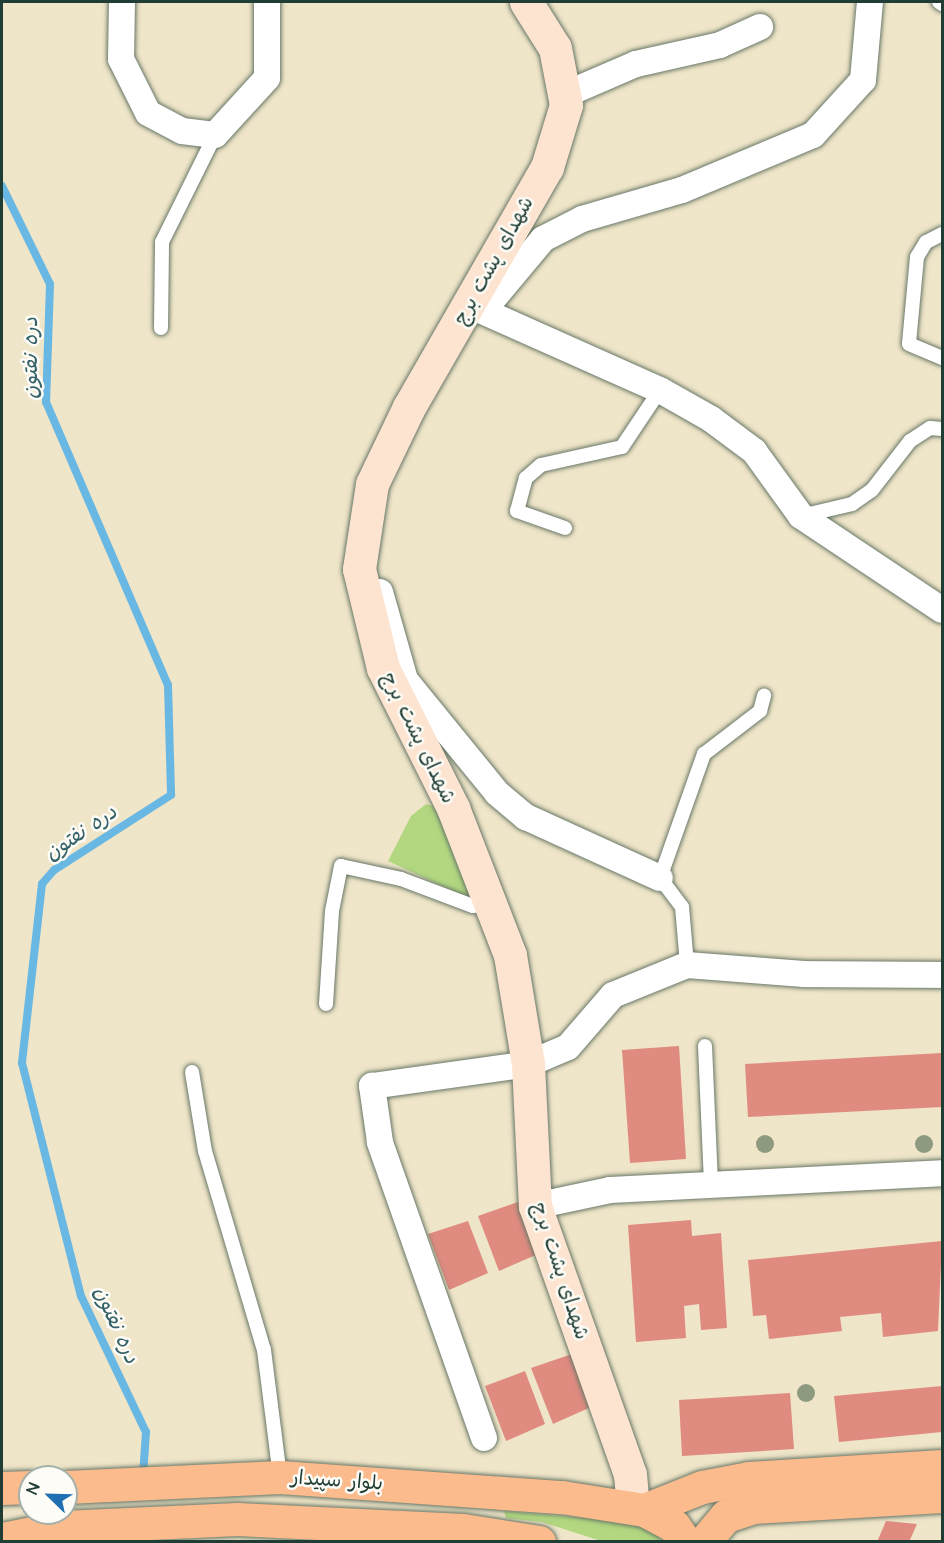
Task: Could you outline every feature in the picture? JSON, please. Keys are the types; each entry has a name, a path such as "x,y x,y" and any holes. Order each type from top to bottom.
{"main road":[{"path":"628,1508 702,1487 749,1478 942,1466"},
{"name":"بلوار سپیدار","path":"78,1486 280,1477 628,1508"},
{"path":"704,1542 726,1516 753,1507 942,1496"},
{"path":"628,1508 674,1526 685,1542"},
{"path":"2,1539 63,1527 237,1519 463,1530 538,1542"}],"street":[{"path":"122,2 121,59 148,113 182,131 215,135 267,78 267,2"},
{"name":"شهدای پشت برج","path":"526,2 555,48 566,105 547,167 481,302 372,484 359,569 373,641 485,906 510,955 528,1064 535,1206 630,1474 628,1508"},
{"path":"870,2 863,80 813,135 682,190 582,219 543,238 481,302 660,390 754,451 801,516 942,610"},
{"path":"564,94 636,64 720,45 760,27"},
{"path":"363,531 405,680 497,793 526,817 660,878"},
{"path":"484,1438 380,1142 372,1086 528,1064 568,1047 613,995 687,965 804,974 942,975"},
{"path":"535,1206 610,1190 942,1173"}],"lane":[{"path":"161,328 162,242 215,135"},
{"path":"942,234 926,242 917,257 909,344 942,358"},
{"path":"565,528 517,511 526,478 541,465 622,447 660,390"},
{"path":"801,516 852,504 872,490 910,441 930,428 942,429"},
{"path":"687,965 682,907 660,878 704,754 760,711 764,696"},
{"path":"326,1004 332,911 340,866 401,879 485,906"},
{"path":"705,1047 711,1185"},
{"path":"192,1072 205,1151 264,1350 280,1477"}],"green space":[{"path":"426,804 433,806 479,893 472,900 388,861 411,816"},
{"path":"504,1511 642,1523 658,1530 660,1541 601,1541 542,1522 506,1518"}],"building":[{"path":"679,1046 686,1159 630,1163 622,1050"},
{"path":"942,1053 942,1107 748,1117 745,1064"},
{"path":"518,1202 538,1254 499,1271 478,1216"},
{"path":"691,1220 692,1236 721,1233 727,1328 701,1330 699,1304 684,1306 686,1338 636,1342 628,1225"},
{"path":"468,1221 488,1273 449,1290 428,1234"},
{"path":"942,1241 938,1331 883,1337 881,1313 840,1317 842,1331 769,1339 766,1315 753,1316 748,1260"},
{"path":"572,1354 591,1407 553,1424 531,1368"},
{"path":"525,1371 545,1424 506,1441 485,1386"},
{"path":"942,1386 942,1432 839,1442 834,1396"},
{"path":"790,1393 794,1449 682,1456 679,1400"},
{"path":"886,1521 917,1524 909,1542 877,1542"}],"waterway":[{"name":"دره نفتون","path":"2,186 50,284 46,402 168,685 171,795 54,870 42,884 22,1063 81,1296 146,1432 143,1476"}]}
